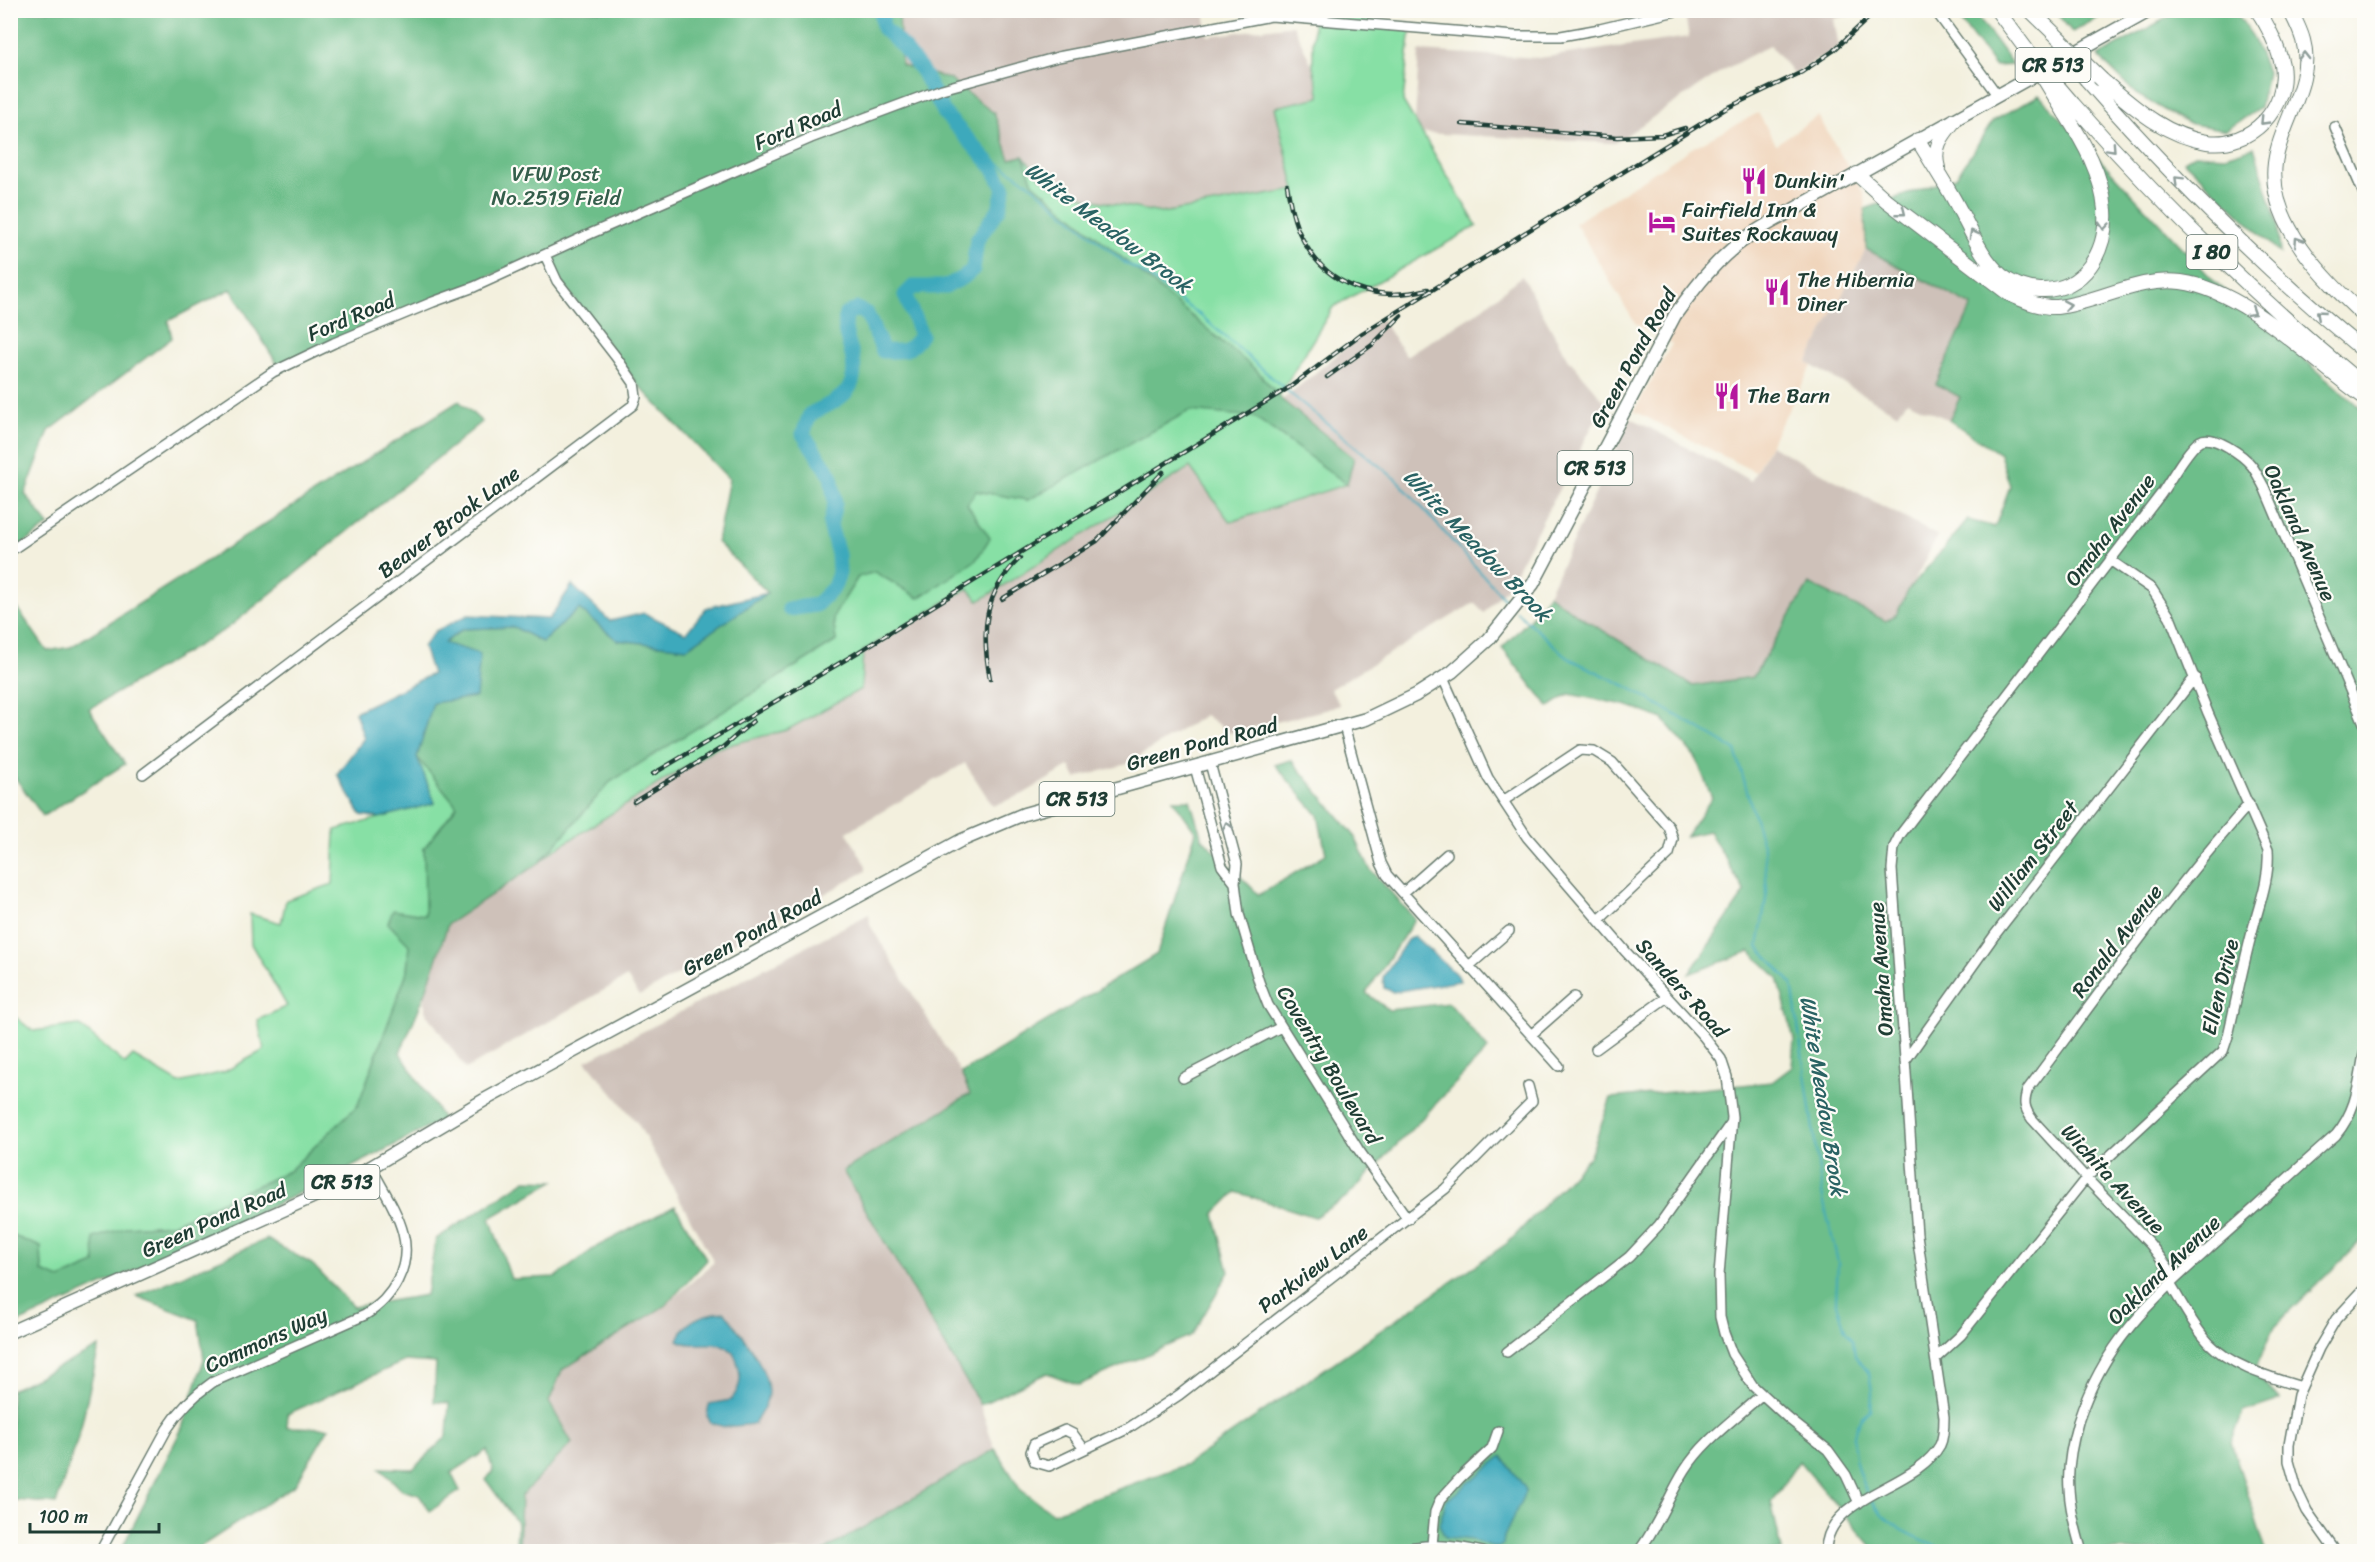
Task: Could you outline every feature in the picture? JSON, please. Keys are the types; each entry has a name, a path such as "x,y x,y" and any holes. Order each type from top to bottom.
{"highway":[{"path":"1918,140 1984,255 2003,276 2022,288 2058,289 2076,282 2090,268 2098,252 2106,224 2103,191 2092,159 2069,109 1997,10"},
{"path":"2030,10 2102,80 2146,115 2165,128 2186,137 2210,142 2231,141 2250,134 2263,124 2272,112 2282,81 2282,65 2278,51 2257,10"},
{"name":"I 80","path":"2030,10 2087,80 2142,142 2215,217 2296,293 2364,351"},
{"path":"2290,10 2304,41 2306,58 2301,83 2275,165 2277,197 2293,234 2308,256 2340,293 2364,316"},
{"name":"I 80","path":"2069,109 2213,253 2294,327 2364,386"},
{"path":"1943,181 1935,157 1936,148 1938,140 1955,120"},
{"path":"1857,174 1887,201 2008,294 2032,303 2055,307 2094,300 2148,285 2180,282 2195,285 2254,311 2364,397"}],"main road":[{"name":"Green Pond Road","path":"10,1332 265,1220 370,1167 486,1099 960,841 1024,814 1344,726 1389,710 1443,678 1475,653 1501,626 1521,600 1548,558 1675,315 1717,263 1749,236 2151,10"}],"street":[{"name":"Ford Road","path":"10,551 273,372 334,343 474,287 810,138 942,89 1058,57 1271,16 1515,36 1552,36 1592,31 1680,10"},
{"path":"1935,10 1998,96"},
{"path":"2335,127 2362,182 2364,194"},
{"name":"Beaver Brook Lane","path":"143,774 633,405 636,397 634,383 557,281 545,255"},
{"name":"Omaha Avenue","path":"1826,1551 1826,1541 1831,1526 1843,1513 1926,1461 1940,1444 1944,1417 1917,1235 1892,869 1894,847 1900,835 2198,442 2213,440"},
{"name":"Oakland Avenue","path":"2213,440 2237,452 2252,465 2264,487 2364,723"},
{"name":"Ellen Drive","path":"1936,1358 1960,1335 2086,1178 2223,1051 2229,1036 2269,864 2268,850 2208,713 2170,617 2152,589 2110,560"},
{"name":"William Street","path":"1905,1061 1994,936 2195,677"},
{"name":"Sanders Road","path":"1443,678 1488,778 1538,850 1721,1059 1731,1097 1732,1121 1719,1275 1720,1317 1732,1354 1753,1386 1828,1450 1862,1501"},
{"path":"1344,726 1381,864 1387,875 1559,1066"},
{"path":"1503,801 1580,750 1594,751 1612,762 1670,827 1673,840 1669,854 1599,920"},
{"name":"Coventry Boulevard","path":"1210,763 1237,864 1235,883 1239,914 1268,1005 1358,1149 1408,1218"},
{"name":"Coventry Boulevard","path":"1195,767 1222,866 1235,883"},
{"name":"Ronald Avenue","path":"2024,1104 2028,1089 2164,907 2214,843 2249,804"},
{"path":"1403,893 1447,854"},
{"path":"1469,966 1509,931"},
{"path":"1531,1035 1574,997"},
{"path":"1596,1049 1666,997"},
{"path":"1183,1078 1281,1027"},
{"name":"Oakland Avenue","path":"2082,1551 2069,1489 2073,1444 2082,1412 2101,1366 2116,1342 2173,1281 2336,1135 2348,1119 2353,1107 2364,1054"},
{"name":"Parkview Lane","path":"1084,1449 1073,1434 1065,1430 1034,1444 1031,1452 1035,1462 1049,1466 1127,1429 1179,1395 1445,1189 1532,1101 1528,1086"},
{"name":"Wichita Avenue","path":"2024,1104 2024,1109 2032,1119 2150,1244 2210,1343 2226,1356 2244,1366 2301,1387"},
{"path":"1507,1352 1629,1257 1659,1225 1732,1121"},
{"name":"Commons Way","path":"100,1551 167,1429 191,1397 213,1382 365,1315 374,1310 397,1284 403,1267 404,1234 399,1220 370,1167"},
{"path":"2336,1551 2307,1511 2297,1490 2289,1461 2289,1445 2298,1395 2319,1348 2336,1319 2364,1289"},
{"path":"1638,1551 1649,1537 1684,1471 1704,1444 1761,1395"},
{"path":"1432,1545 1435,1512 1440,1500 1492,1448 1498,1431"},
{"path":"1392,1551 1418,1545 1459,1546 1483,1551"}],"shaded area":[{"path":"899,11 1204,11 1208,36 1293,25 1313,67 1320,98 1275,107 1296,190 1161,213 1089,199 1041,178 1023,156 1010,160 949,79 901,65"},
{"path":"1684,11 1868,11 1834,19 1839,47 1794,74 1770,45 1720,72 1615,143 1422,133 1415,122 1419,51 1539,58 1689,37"},
{"path":"1758,113 1776,144 1818,116 1864,194 1866,249 1807,363 1812,366 1755,472 1634,411 1672,344 1635,323 1575,223 1692,148"},
{"path":"1866,249 1973,306 1936,384 1960,397 1949,420 1907,401 1898,414 1807,363"},
{"path":"1522,276 1566,356 1605,402 1508,586 1484,613 1474,603 1330,689 1340,705 1230,733 1205,715 1127,764 1076,778 1070,766 1023,794 993,806 965,763 847,832 866,866 866,871 639,996 627,977 466,1069 425,1011 425,994 447,924 539,863 554,850 713,749 787,730 863,651 969,587 979,601 1191,467 1354,457 1282,400 1381,319 1406,356 1475,314"},
{"path":"1631,418 1751,481 1770,445 1938,536 1896,615 1886,621 1809,584 1753,677 1693,686 1576,614 1548,594"},
{"path":"869,914 870,925 961,1073 970,1093 843,1171 980,1405 995,1449 822,1551 519,1552 521,1496 572,1443 549,1402 562,1370 666,1305 714,1262 638,1124 586,1061"}],"green space":[{"name":"VFW Post No.2519 Field","path":"11,11 899,11 901,65 949,79 994,113 1010,159 1023,156 1033,183 1257,371 1282,400 1354,458 1347,484 1255,417 1189,411 1028,500 976,491 967,504 990,538 976,560 919,598 875,572 858,577 833,617 836,641 610,782 539,863 448,924 425,994 400,1053 443,1119 283,1201 11,1326 11,1235 41,1247 42,1272 60,1279 95,1264 94,1238 128,1227 172,1224 289,1171 358,1105 407,972 409,945 388,923 393,910 425,915 424,848 457,806 417,757 433,703 443,644 463,629 514,627 542,642 579,609 617,640 687,648 768,593 717,542 729,479 638,385 541,254 279,367 231,289 168,321 172,338 49,431 25,494 49,525 20,546 11,533"},
{"path":"1953,11 1974,11 2013,65 1995,66"},
{"path":"2055,11 2110,11 2072,32"},
{"path":"2179,11 2235,11 2253,37 2267,72 2260,108 2226,130 2187,123 2136,94 2098,56"},
{"path":"1313,12 1411,27 1403,101 1477,226 1333,307 1279,396 1257,371 1033,183 1023,156 1041,178 1089,199 1161,213 1295,190 1275,107 1320,97 1313,67"},
{"path":"2039,95 2214,281 2364,411 2364,1238 2274,1327 2254,1372 2280,1400 2243,1412 2231,1442 2266,1551 1876,1551 1799,1461 1771,1502 1782,1551 822,1552 995,1449 1021,1490 1053,1513 1187,1464 1509,1242 1590,1156 1611,1098 1772,1082 1792,1067 1794,1039 1778,978 1750,951 1689,974 1745,892 1709,831 1686,836 1712,798 1696,758 1663,719 1625,705 1569,694 1549,707 1502,648 1540,608 1548,594 1576,614 1693,686 1753,677 1809,584 1886,621 1896,615 1909,589 1968,520 1995,527 2010,486 2000,454 1949,420 1960,397 1936,384 1972,306 1866,249 1865,209 1956,177 1993,121"},
{"path":"2254,147 2278,226 2280,253 2184,161 2195,154 2225,156"},
{"path":"459,401 482,422 228,628 89,709 125,764 43,816 11,772 11,599 47,651 71,647"},
{"path":"1189,410 1255,417 1347,484 1230,522 1190,467 979,601 968,588 863,651 861,689 787,730 713,749 554,850 539,863 610,782 836,641 833,617 858,577 875,572 919,598 966,504 976,491 1028,500"},
{"path":"417,757 457,806 424,848 426,915 409,945 407,972 358,1105 289,1171 172,1224 128,1227 95,1264 60,1279 42,1272 41,1247 11,1235 10,1013 33,1031 79,1025 125,1064 133,1056 179,1083 224,1072 264,1050 258,1020 287,1006 251,944 250,914 281,923 286,900 333,884 335,830 435,803"},
{"path":"1291,760 1354,835 1370,869 1415,919 1366,993 1389,1010 1449,1003 1488,1049 1348,1196 1315,1217 1236,1192 1214,1214 1229,1272 1192,1335 1079,1385 1047,1373 980,1405 843,1171 970,1094 961,1073 1157,954 1196,832 1173,800 1190,800 1202,838 1259,895 1326,854 1318,815 1275,765"},
{"path":"526,1180 554,1181 490,1218 511,1279 556,1277 596,1247 675,1206 707,1260 666,1305 562,1370 549,1402 572,1443 521,1496 519,1551 513,1551 516,1549 517,1523 486,1480 493,1471 487,1450 451,1473 460,1491 430,1511 419,1495 402,1490 380,1468 413,1469 447,1436 449,1403 434,1402 436,1363 405,1361 287,1414 287,1427 329,1428 295,1485 194,1551 120,1552 182,1428 204,1359 198,1320 136,1296 267,1239 312,1264 353,1307 426,1295 436,1239"},
{"path":"99,1347 80,1431 56,1504 16,1500 11,1505 11,1390"}],"water":[{"path":"572,585 610,621 644,613 686,633 706,608 768,593 687,648 617,640 579,609 542,642 514,627 463,629 444,643 480,654 476,697 433,703 417,757 435,803 379,818 361,815 337,774 364,738 355,712 432,674 423,647 435,631 468,615 549,619"},
{"path":"1414,936 1458,976 1460,981 1393,992 1384,988 1383,977 1407,940"},
{"path":"725,1312 754,1353 765,1377 768,1389 767,1399 754,1424 725,1427 711,1423 707,1416 709,1404 731,1400 738,1388 740,1375 734,1354 721,1345 686,1343 678,1340 690,1322 710,1314"},
{"path":"1502,1456 1526,1490 1504,1537 1503,1545 1497,1548 1472,1540 1445,1537 1439,1525 1446,1501"}],"waterway":[{"path":"789,609 816,605 834,587 839,573 838,554 830,525 835,503 831,475 803,434 810,414 839,398 851,385 854,365 846,333 846,314 857,309 867,314 883,351 900,351 913,345 921,335 905,295 913,287 945,287 964,277 973,269 977,240 999,209 1004,188 992,166 945,114 922,71 903,47 883,28 881,10"},
{"name":"White Meadow Brook","path":"971,145 1027,182 1125,263 1145,274 1199,314 1292,395 1398,481 1510,605"},
{"name":"White Meadow Brook","path":"1516,611 1568,658 1630,688 1735,750 1764,849 1767,892 1758,947 1792,984 1823,1199 1838,1262 1836,1300 1845,1330 1853,1341 1855,1356 1869,1373 1872,1392 1871,1410 1862,1417 1854,1437 1856,1461 1867,1493"},
{"name":"White Meadow Brook","path":"1870,1498 1877,1509 1895,1525 1951,1552"}],"railway":[{"path":"653,774 855,654 1290,387 1361,334 1725,109 1802,72 1833,51 1877,10"},
{"path":"1462,124 1617,137 1662,135 1685,128"},
{"path":"1287,185 1299,232 1312,255 1325,269 1355,287 1372,292 1409,293 1428,289"},
{"path":"1327,377 1372,345 1401,316"},
{"path":"1002,599 1097,541 1163,472"},
{"path":"990,679 986,645 988,614 998,585 1020,558"},
{"path":"634,802 723,747 753,721"}],"place":[{"name":"Dunkin'","path":"1754,181"},
{"name":"Fairfield Inn & Suites Rockaway","path":"1662,222"},
{"name":"The Hibernia Diner","path":"1777,292"},
{"name":"The Barn","path":"1727,396"}]}
